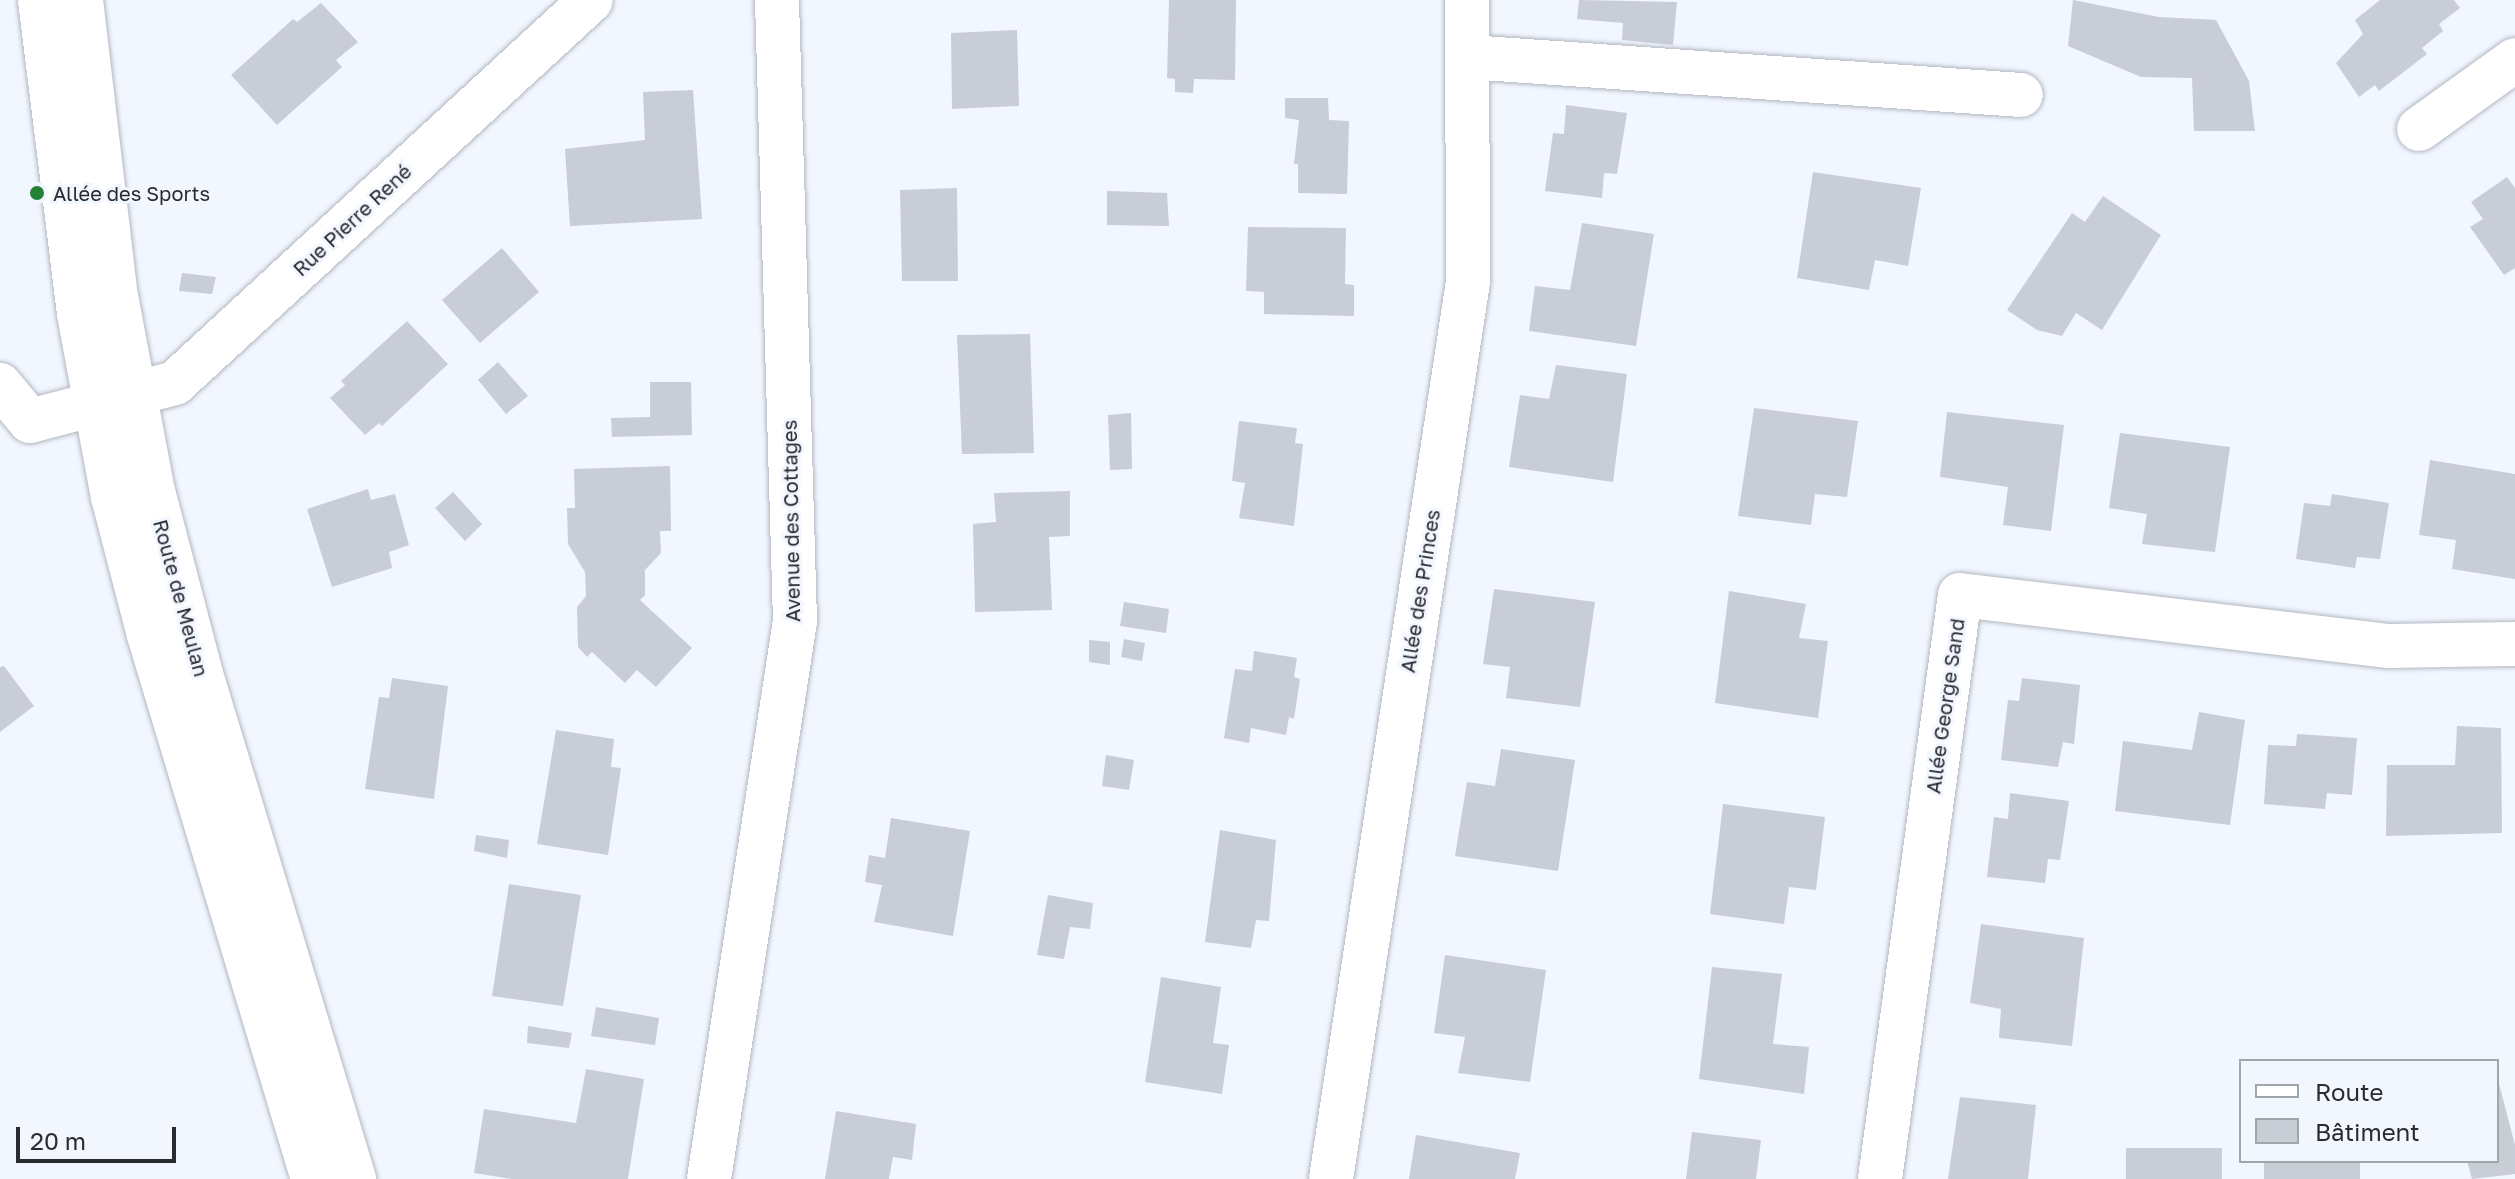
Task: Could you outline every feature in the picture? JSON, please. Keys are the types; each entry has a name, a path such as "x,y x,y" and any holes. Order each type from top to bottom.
{"street":[{"name":"Route de Meulan","path":"40,0 55,152 114,401 201,674 354,1179"},
{"name":"Route de Meulan","path":"81,0 114,401 149,635 313,1179"},
{"name":"Rue Pierre René","path":"0,385 30,421 175,383 591,0"},
{"name":"Avenue des Cottages","path":"709,1179 795,621 777,0"},
{"name":"Allée des Princes","path":"1331,1179 1468,282 1467,0"},
{"path":"1468,57 2021,95"},
{"path":"2419,129 2515,60"},
{"name":"Allée George Sand","path":"1880,1179 1960,595 2389,646 2515,644"}],"building":[{"path":"1169,0 1236,0 1235,80 1194,79 1193,93 1175,92 1175,79 1167,78"},
{"path":"1579,0 1677,2 1673,45 1622,40 1623,23 1577,19"},
{"path":"2073,0 2159,17 2216,20 2249,81 2255,131 2194,131 2192,78 2141,77 2068,46"},
{"path":"2380,0 2454,0 2460,8 2439,24 2443,31 2422,48 2427,54 2379,91 2375,85 2359,97 2336,63 2363,34 2355,20"},
{"path":"321,3 358,42 336,60 342,67 277,125 231,75 293,19 297,22"},
{"path":"1017,30 1019,106 952,109 951,33"},
{"path":"693,90 702,219 570,226 565,149 645,140 643,92"},
{"path":"1285,98 1328,98 1329,120 1349,121 1347,194 1298,193 1298,164 1294,164 1299,120 1285,118"},
{"path":"1566,105 1627,113 1617,174 1604,173 1602,198 1545,191 1553,133 1564,134"},
{"path":"1813,172 1921,188 1908,266 1875,260 1869,290 1797,278"},
{"path":"2507,177 2515,188 2515,268 2504,275 2470,227 2483,219 2471,202"},
{"path":"957,188 958,281 902,281 900,190"},
{"path":"1107,191 1167,193 1169,226 1107,225"},
{"path":"2103,196 2161,235 2102,330 2076,313 2062,336 2037,330 2007,310 2072,213 2085,222"},
{"path":"1582,223 1654,234 1636,346 1529,331 1535,286 1570,290"},
{"path":"1248,227 1346,228 1345,284 1354,285 1354,316 1264,314 1264,292 1246,291"},
{"path":"502,248 539,292 480,343 442,300"},
{"path":"182,273 216,277 212,294 179,291"},
{"path":"407,321 448,364 382,426 379,423 365,435 330,398 345,385 341,381"},
{"path":"1030,334 1034,453 962,454 957,335"},
{"path":"498,362 528,396 506,414 478,380"},
{"path":"1556,365 1627,374 1613,482 1509,467 1520,395 1549,399"},
{"path":"650,382 691,382 692,435 612,437 611,418 650,417"},
{"path":"1754,408 1858,421 1847,497 1815,494 1811,525 1738,516"},
{"path":"1947,412 2064,425 2051,531 2003,525 2008,487 1940,477"},
{"path":"1131,413 1132,469 1110,470 1108,415"},
{"path":"1239,421 1297,428 1295,443 1303,444 1294,526 1239,518 1245,483 1232,481"},
{"path":"2120,433 2230,447 2215,552 2142,544 2147,514 2109,508"},
{"path":"2430,460 2515,474 2515,579 2452,569 2456,540 2419,535"},
{"path":"670,466 671,531 660,531 661,553 645,570 645,595 640,600 692,648 656,687 637,670 625,683 592,652 587,657 578,647 577,607 586,596 585,572 568,544 567,508 575,508 574,469"},
{"path":"368,489 371,500 395,494 409,545 389,552 392,568 332,587 307,509"},
{"path":"1070,491 1070,536 1049,537 1052,610 975,612 973,524 996,522 994,493"},
{"path":"453,492 482,524 465,541 435,508"},
{"path":"2332,494 2389,503 2380,559 2357,557 2355,568 2296,559 2304,503 2330,506"},
{"path":"1494,589 1595,602 1580,707 1506,698 1510,667 1483,664"},
{"path":"1729,591 1806,604 1799,638 1828,641 1818,718 1715,703"},
{"path":"1124,602 1169,609 1166,633 1120,626"},
{"path":"1124,639 1145,643 1142,661 1121,657"},
{"path":"1089,640 1110,642 1110,665 1089,662"},
{"path":"1254,651 1297,658 1294,677 1300,679 1294,719 1289,717 1286,735 1251,728 1249,743 1224,738 1235,669 1252,671"},
{"path":"4,666 34,706 0,732 0,667"},
{"path":"392,678 448,686 434,799 365,789 379,697 389,698"},
{"path":"2022,678 2080,685 2074,744 2063,742 2058,767 2001,760 2008,700 2019,701"},
{"path":"2199,712 2245,720 2230,825 2115,811 2123,741 2192,750"},
{"path":"2457,726 2501,728 2502,833 2386,836 2387,765 2455,765"},
{"path":"556,730 614,739 611,767 621,768 608,855 537,844"},
{"path":"2297,734 2357,738 2352,795 2327,793 2325,809 2264,804 2268,745 2296,746"},
{"path":"1501,749 1575,760 1558,871 1455,856 1467,782 1495,786"},
{"path":"1106,755 1134,760 1129,790 1102,786"},
{"path":"2010,793 2069,801 2060,860 2048,859 2045,883 1987,877 1994,817 2008,819"},
{"path":"1723,804 1825,817 1816,890 1789,887 1784,924 1710,914"},
{"path":"891,818 970,831 953,936 874,922 882,885 865,882 869,855 885,858"},
{"path":"1220,830 1276,840 1269,921 1256,920 1251,948 1205,942"},
{"path":"476,835 509,840 507,858 474,851"},
{"path":"509,884 581,895 563,1006 492,996"},
{"path":"1048,895 1093,903 1090,929 1070,927 1064,959 1037,955"},
{"path":"1981,924 2084,938 2072,1046 1999,1038 2001,1009 1970,1003"},
{"path":"1445,955 1546,970 1530,1082 1458,1073 1465,1037 1434,1033"},
{"path":"1712,967 1782,974 1773,1044 1809,1047 1804,1094 1699,1079"},
{"path":"1161,977 1221,987 1213,1043 1229,1045 1222,1094 1145,1082"},
{"path":"596,1007 659,1018 655,1045 591,1036"},
{"path":"528,1026 572,1033 569,1048 527,1043"},
{"path":"586,1069 644,1079 628,1179 512,1179 474,1173 484,1109 576,1123"},
{"path":"2499,1084 2515,1145 2515,1174 2472,1179 2468,1163 2499,1163"},
{"path":"1960,1097 2036,1105 2028,1179 1948,1179"},
{"path":"836,1111 916,1124 912,1160 893,1157 889,1179 825,1179"},
{"path":"1692,1132 1761,1140 1756,1179 1686,1179"},
{"path":"1416,1135 1520,1153 1515,1179 1409,1179"},
{"path":"2126,1148 2222,1148 2222,1179 2126,1179"},
{"path":"2264,1163 2360,1163 2360,1179 2264,1179"}],"place":[{"name":"Allée des Sports","path":"37,193"}]}
